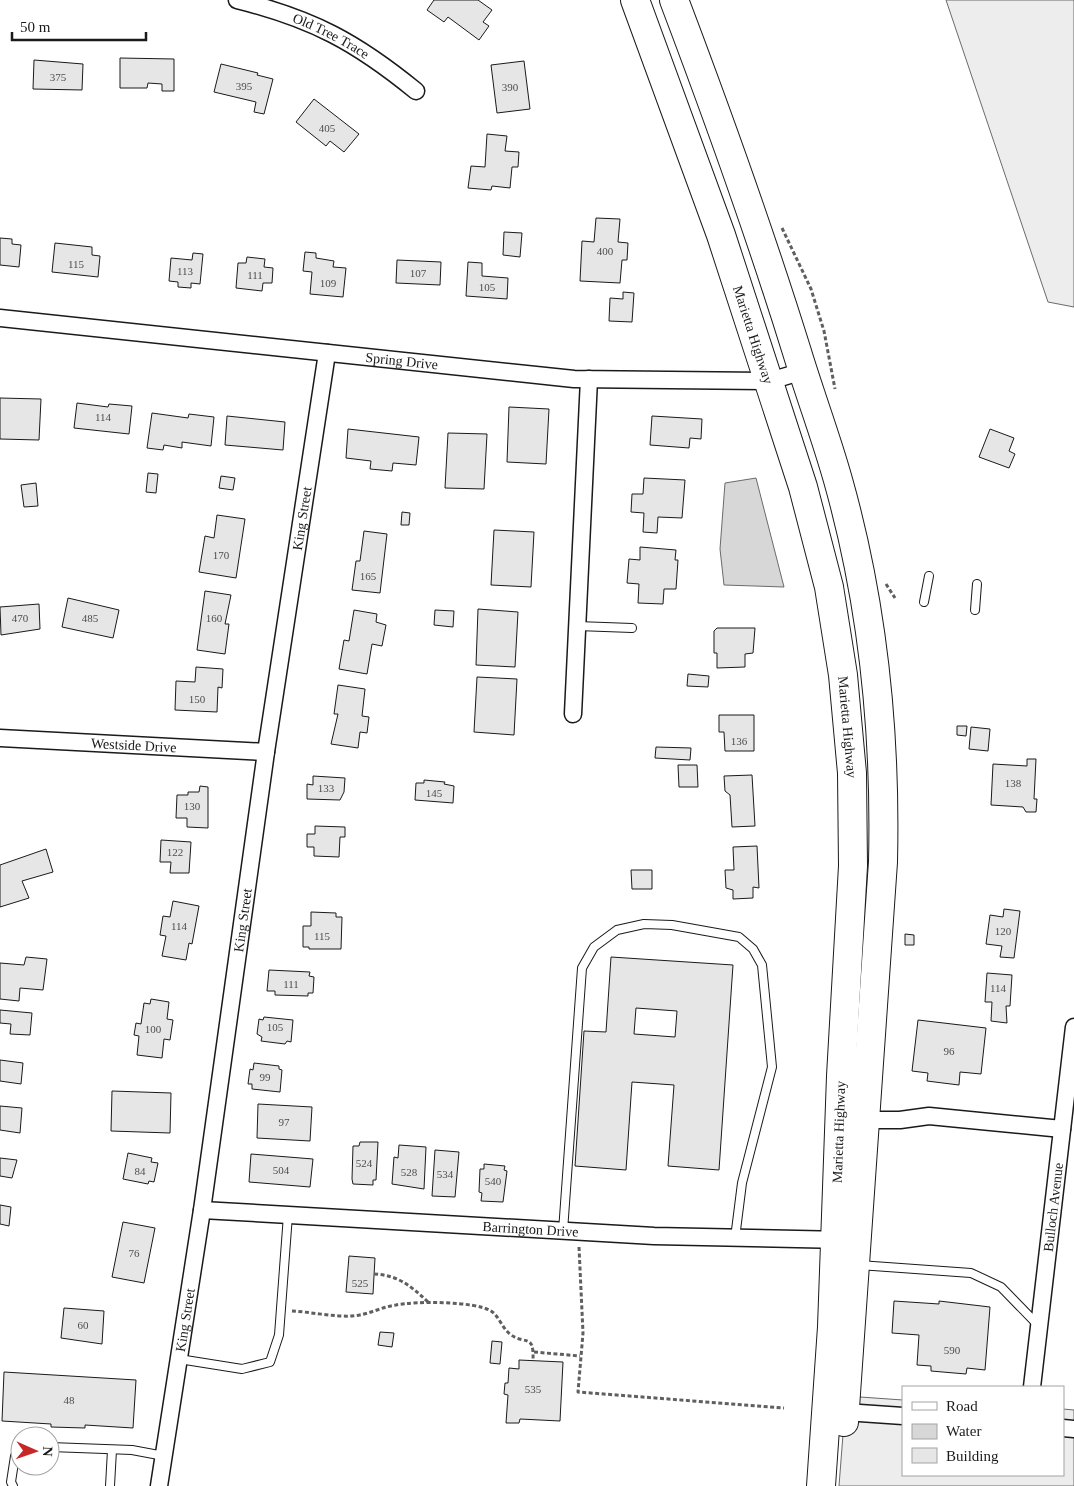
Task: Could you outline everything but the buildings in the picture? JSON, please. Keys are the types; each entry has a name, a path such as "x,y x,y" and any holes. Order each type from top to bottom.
{"highway":[{"name":"Marietta Highway","path":"635,0 698,170 770,381 803,487 829,587 843,675 850,751 853,866 841,1076 850,1249 845,1412 825,1485"},
{"name":"Marietta Highway","path":"674,0 735,166 838,480 851,534 872,642 880,717 884,862 867,1120 850,1249 825,1485"}],"street":[{"name":"Old Tree Trace","path":"237,0 291,15 336,34 378,60 416,91"},
{"name":"Spring Drive","path":"0,318 589,379 770,381 803,371"},
{"name":"King Street","path":"159,1486 202,1210 266,752 327,353"},
{"path":"573,714 589,379"},
{"name":"Westside Drive","path":"0,738 266,752"},
{"name":"Bulloch Avenue","path":"1032,1386 1074,1027"},
{"path":"867,1120 900,1120 929,1116 1062,1129"},
{"name":"Barrington Drive","path":"202,1210 570,1231 735,1238 850,1249"},
{"path":"845,1412 902,1416"}],"lane":[{"path":"924,602 929,576"},
{"path":"976,610 977,584"},
{"path":"577,626 632,628"},
{"path":"570,1231 582,968 594,947 617,930 644,924 672,925 739,937 752,949 762,966 772,1067 742,1182 735,1238"},
{"path":"179,1358 242,1369 270,1362 279,1336 288,1215"},
{"path":"850,1249 971,1273 1001,1287 1039,1325"},
{"path":"60,1447 132,1450 164,1456"},
{"path":"110,1486 112,1450"}],"path":[{"path":"570,1231 583,1305 578,1392 784,1408"},
{"path":"374,1274 398,1278 408,1283 428,1303"},
{"path":"281,1310 352,1316 395,1305 428,1303 477,1306 491,1311 510,1334 528,1340 534,1348 533,1360"},
{"path":"534,1352 580,1356"}],"shaded area":[{"path":"946,0 1074,0 1074,307 1048,302"},
{"path":"846,1396 902,1400 902,1476 1064,1476 1064,1409 1074,1410 1074,1486 839,1486"}],"water":[{"path":"756,478 784,587 724,585 720,549 725,483"}]}
